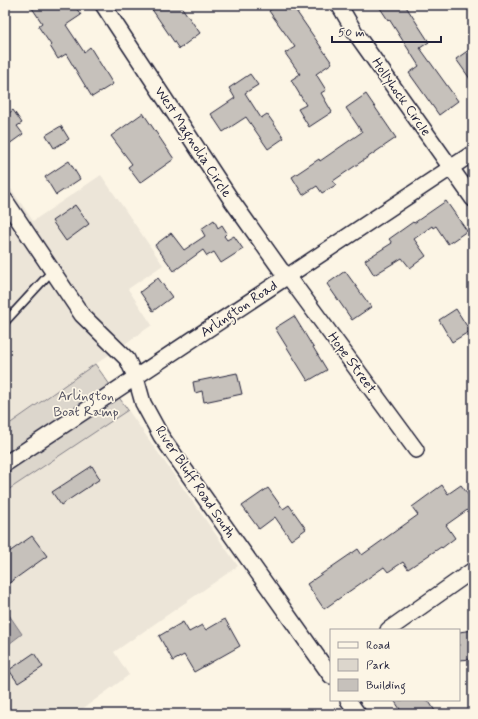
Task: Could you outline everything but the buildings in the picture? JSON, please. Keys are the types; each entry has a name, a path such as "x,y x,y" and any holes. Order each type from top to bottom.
{"street":[{"name":"West Magnolia Circle","path":"103,5 232,201 280,270 288,276"},
{"name":"Hollyhock Circle","path":"339,5 356,34 473,199"},
{"name":"Arlington Road","path":"5,464 473,153"},
{"name":"River Bluff Road South","path":"5,200 82,315 127,359 136,378 143,403 161,436 263,582 330,672"},
{"name":"Hope Street","path":"288,276 416,450"},
{"path":"389,629 473,570"},
{"path":"349,701 358,714"}],"lane":[{"path":"5,322 52,271"}],"shaded area":[{"path":"101,175 163,265 128,289 152,325 5,427 5,180 33,221"},
{"path":"128,410 238,566 114,652 129,675 77,713 17,714 5,709 5,647 22,634 5,609 5,492"},
{"path":"5,609 22,634 5,647"}],"green space":[{"name":"Arlington Boat Ramp","path":"95,364 128,410 5,492 5,427"}]}
